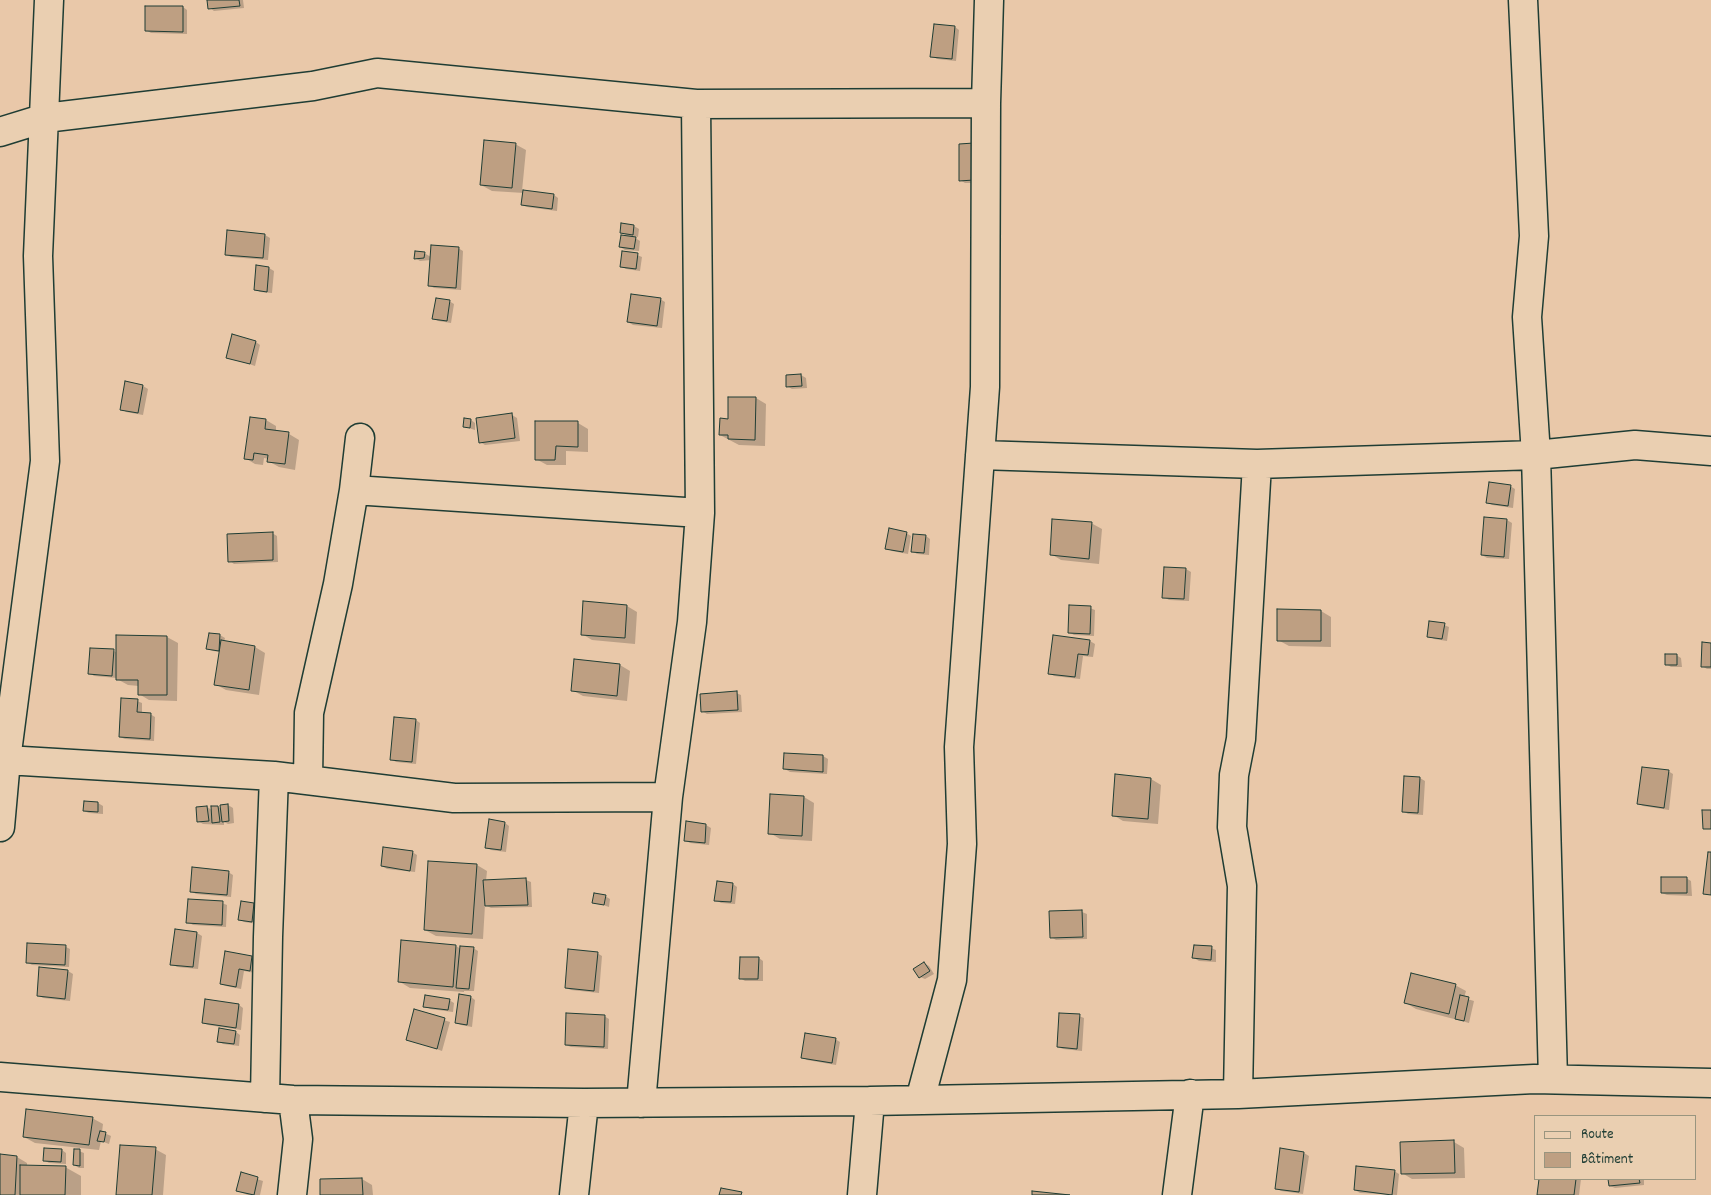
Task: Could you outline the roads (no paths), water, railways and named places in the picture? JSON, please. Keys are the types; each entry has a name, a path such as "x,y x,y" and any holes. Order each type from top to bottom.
{"street":[{"path":"0,827 6,760 45,461 38,256 49,0"},
{"path":"920,1100 952,980 962,844 959,747 984,387 986,103 989,0"},
{"path":"1522,0 1534,236 1527,317 1536,455 1553,1079"},
{"path":"0,132 44,118 313,86 377,73 696,104 986,103"},
{"path":"640,1103 668,797 692,622 700,513 696,104"},
{"path":"308,780 309,713 338,584 354,490 360,438"},
{"path":"980,456 1257,464 1536,455 1635,445 1711,452"},
{"path":"1238,1094 1242,886 1232,828 1234,775 1241,738 1257,464"},
{"path":"354,490 700,513"},
{"path":"6,760 274,776 454,798 668,797"},
{"path":"266,1098 268,937 274,776"},
{"path":"0,1077 293,1100 584,1103 870,1101 1238,1094 1553,1079 1711,1082"},
{"path":"1177,1195 1190,1094"},
{"path":"292,1195 298,1139 293,1100"},
{"path":"862,1195 870,1101"},
{"path":"574,1195 584,1103"}]}
